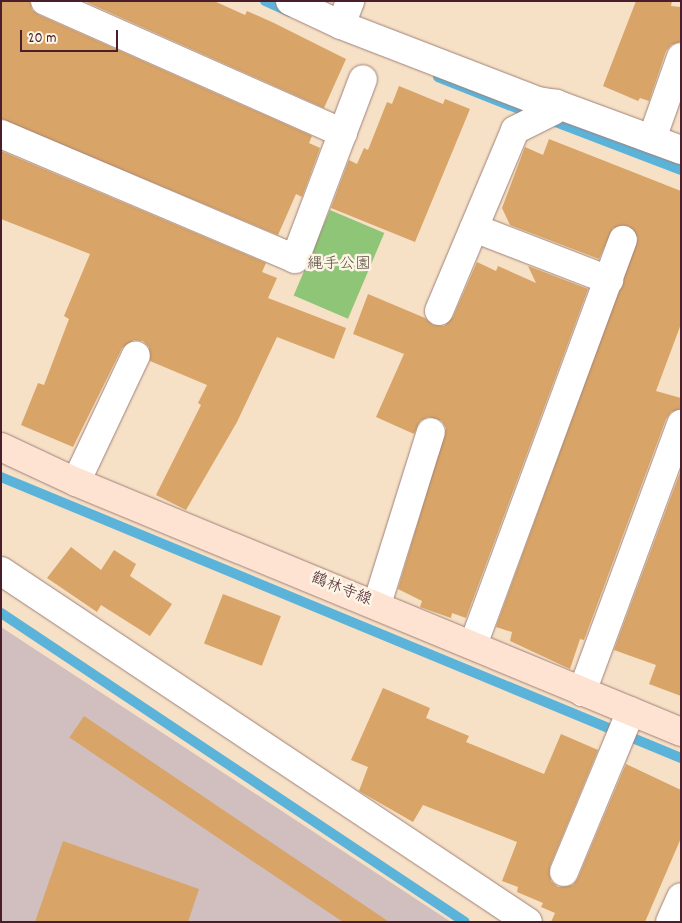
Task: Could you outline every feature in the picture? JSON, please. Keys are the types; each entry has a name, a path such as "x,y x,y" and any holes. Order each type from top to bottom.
{"main road":[{"name":"鶴林寺線","path":"1,447 76,482 377,604 582,692 624,728 681,732"}],"street":[{"path":"45,1 343,133"},
{"path":"290,1 346,13 538,101 681,150"},
{"path":"652,139 681,57"},
{"path":"1,134 295,259 363,79"},
{"path":"439,311 515,130 554,107"},
{"path":"474,228 609,280"},
{"path":"474,645 623,240"},
{"path":"76,482 136,355"},
{"path":"582,692 681,424"},
{"path":"377,604 431,432"},
{"path":"1,571 528,922"},
{"path":"564,872 624,728"},
{"path":"670,922 681,897"}],"shaded area":[{"path":"1,627 451,922 1,922"}],"green space":[{"name":"縄手公園","path":"330,210 384,233 348,319 294,296"}],"building":[{"path":"1,1 30,1 32,10 39,15 312,136 309,143 320,148 302,197 296,194 278,235 1,119"},
{"path":"84,1 214,1 245,15 247,11 346,59 324,108"},
{"path":"636,1 672,1 671,6 681,7 681,42 671,45 666,51 649,101 640,98 638,101 603,86"},
{"path":"399,86 443,104 445,99 470,109 415,242 331,208 349,160 357,164 364,148 368,150 387,102 392,104"},
{"path":"549,139 681,191 681,324 656,391 681,398 681,409 671,412 666,419 584,640 580,639 570,669 510,641 512,632 496,627 638,238 629,226 613,228 599,259 510,225 502,208 525,147 543,155"},
{"path":"1,151 266,263 262,272 277,278 268,298 346,328 334,359 277,337 237,422 186,510 156,495 201,405 198,403 207,385 150,361 149,347 143,341 134,340 122,348 73,447 21,425 38,383 44,385 69,319 64,316 90,254 1,219"},
{"path":"477,262 496,271 498,266 536,283 528,266 588,289 466,618 452,613 451,618 420,607 422,601 398,589 446,428 442,421 428,417 420,421 414,434 376,417 404,354 353,334 368,294 425,318 433,325 444,326 453,317"},
{"path":"681,470 681,696 649,684 656,665 614,650"},
{"path":"71,547 101,570 114,550 136,564 130,576 172,604 150,636 101,605 97,612 47,578"},
{"path":"223,594 281,616 262,666 204,643"},
{"path":"383,688 430,708 426,718 469,736 466,742 544,774 561,734 598,750 550,866 551,881 558,887 573,885 578,878 626,764 681,790 681,838 645,922 551,922 555,913 541,907 543,903 517,892 518,887 502,881 517,842 423,805 413,822 359,791 368,767 351,760"},
{"path":"84,716 389,922 343,922 69,738"},
{"path":"63,841 199,889 188,922 35,922"}],"waterway":[{"path":"265,1 290,12"},
{"path":"438,77 534,115"},
{"path":"548,119 681,170"},
{"path":"1,477 681,758"},
{"path":"1,613 465,922"}]}
